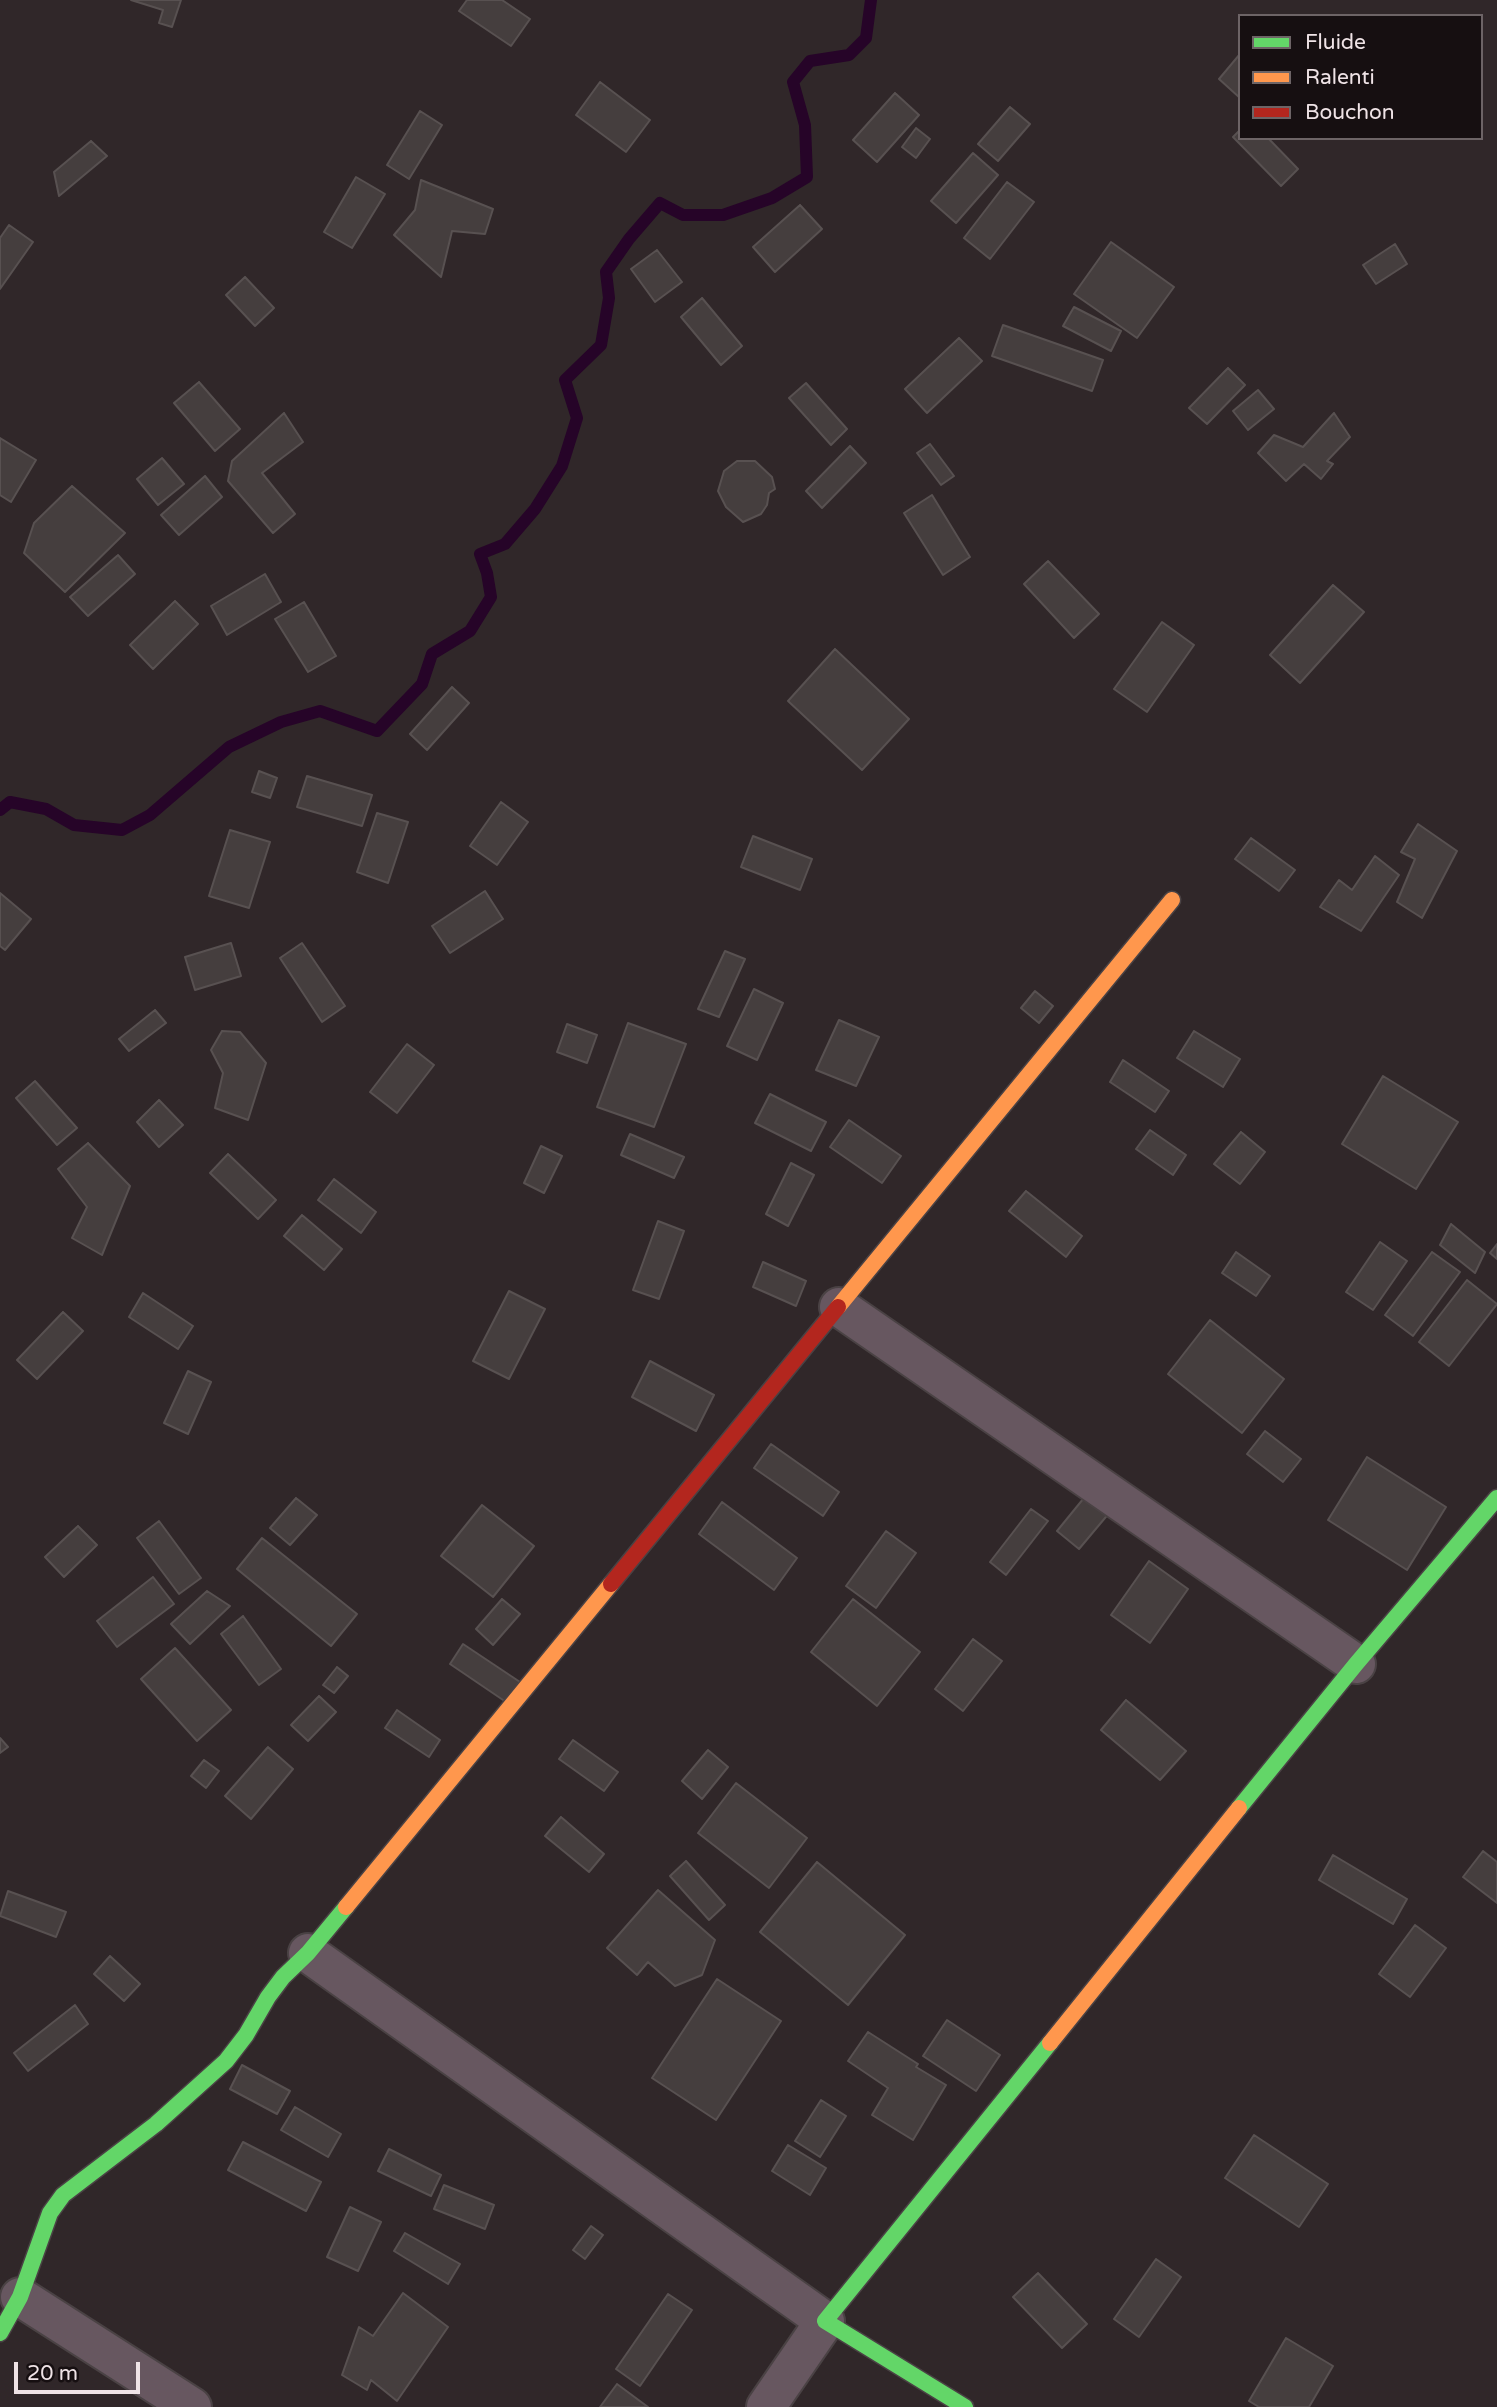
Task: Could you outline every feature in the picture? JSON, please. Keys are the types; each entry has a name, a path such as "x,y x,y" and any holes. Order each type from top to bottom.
{"street":[{"path":"0,2333 20,2297 50,2213 63,2195 156,2124 226,2061 246,2035 275,1987 308,1953 1172,900"},
{"path":"839,1307 1356,1664"},
{"path":"766,2407 825,2321 1356,1664 1497,1498"},
{"path":"308,1953 825,2321 965,2407"},
{"path":"20,2297 192,2407"}],"building":[{"path":"131,0 181,0 172,27 159,23 163,10"},
{"path":"467,0 502,0 530,19 511,46 459,11"},
{"path":"1238,56 1238,96 1219,79"},
{"path":"600,82 650,120 626,152 576,115"},
{"path":"895,93 919,115 877,162 853,140"},
{"path":"1010,107 1030,124 998,161 978,144"},
{"path":"420,111 442,125 409,179 387,165"},
{"path":"916,128 930,139 916,158 902,147"},
{"path":"1238,132 1238,140 1270,140 1298,169 1281,186 1233,137"},
{"path":"91,141 107,156 59,196 54,172"},
{"path":"973,153 998,175 956,223 931,201"},
{"path":"356,177 385,194 352,248 324,232"},
{"path":"421,180 493,209 485,234 452,231 441,277 394,235 415,210"},
{"path":"1007,182 1034,202 990,259 964,238"},
{"path":"800,205 822,229 775,272 753,247"},
{"path":"9,225 33,242 0,289 0,238"},
{"path":"1111,242 1174,287 1137,338 1074,294"},
{"path":"1395,244 1407,264 1376,284 1363,265"},
{"path":"657,250 682,282 655,302 631,269"},
{"path":"245,277 274,308 255,326 226,295"},
{"path":"702,298 742,346 721,365 681,317"},
{"path":"1074,307 1121,331 1111,351 1063,326"},
{"path":"1003,325 1103,360 1092,391 992,356"},
{"path":"959,338 982,361 927,413 905,389"},
{"path":"1228,368 1245,385 1207,424 1189,408"},
{"path":"199,382 240,429 215,451 174,403"},
{"path":"806,383 847,429 831,445 789,398"},
{"path":"1258,390 1274,409 1248,430 1233,411"},
{"path":"284,413 303,442 262,473 295,514 273,533 228,481 232,461"},
{"path":"1334,413 1350,437 1327,461 1333,464 1321,479 1304,464 1286,481 1258,453 1274,435 1303,447"},
{"path":"0,438 36,460 11,502 0,495"},
{"path":"930,444 954,476 941,485 917,453"},
{"path":"850,446 866,463 822,508 806,491"},
{"path":"162,458 184,484 158,505 137,479"},
{"path":"737,461 755,461 772,477 775,489 769,493 767,505 761,514 743,522 726,507 718,491 724,471"},
{"path":"205,476 222,497 179,535 161,515"},
{"path":"72,486 125,533 65,592 24,553 34,523"},
{"path":"932,495 970,557 943,575 904,513"},
{"path":"118,555 135,574 88,616 70,597"},
{"path":"1048,561 1099,614 1074,638 1024,584"},
{"path":"265,574 281,602 227,635 211,606"},
{"path":"1333,585 1364,612 1300,683 1270,655"},
{"path":"175,601 198,624 153,669 130,645"},
{"path":"304,602 336,656 308,672 275,619"},
{"path":"1162,622 1194,645 1147,712 1114,689"},
{"path":"835,649 909,719 862,770 788,701"},
{"path":"452,687 469,703 427,750 410,734"},
{"path":"259,771 277,778 270,798 252,792"},
{"path":"307,776 372,795 362,826 297,807"},
{"path":"501,802 528,822 497,865 470,846"},
{"path":"377,813 408,822 388,883 357,872"},
{"path":"1418,824 1457,851 1422,918 1397,902 1415,859 1401,852"},
{"path":"230,830 270,842 249,908 209,896"},
{"path":"753,836 812,859 800,890 741,867"},
{"path":"1251,838 1295,870 1279,891 1235,859"},
{"path":"1375,856 1399,875 1361,931 1320,907 1339,880 1352,890"},
{"path":"485,891 503,919 450,953 432,926"},
{"path":"0,893 31,919 5,950 0,946"},
{"path":"231,943 241,976 195,990 185,957"},
{"path":"302,943 345,1006 322,1022 280,958"},
{"path":"725,951 745,959 719,1017 698,1009"},
{"path":"754,989 783,1003 757,1060 727,1046"},
{"path":"1035,991 1053,1006 1039,1023 1021,1008"},
{"path":"155,1010 166,1023 129,1051 119,1039"},
{"path":"839,1020 879,1037 856,1086 816,1070"},
{"path":"628,1023 686,1044 654,1127 597,1107"},
{"path":"567,1024 597,1035 587,1063 557,1052"},
{"path":"222,1031 240,1032 266,1063 248,1120 215,1108 223,1073 211,1050"},
{"path":"1194,1031 1240,1059 1223,1087 1177,1058"},
{"path":"407,1044 434,1065 397,1113 370,1092"},
{"path":"1123,1060 1169,1091 1155,1112 1110,1082"},
{"path":"1383,1076 1458,1122 1416,1189 1342,1144"},
{"path":"35,1081 77,1128 57,1145 16,1098"},
{"path":"770,1094 826,1122 811,1151 755,1123"},
{"path":"159,1100 183,1125 159,1147 137,1122"},
{"path":"849,1120 901,1156 882,1183 830,1147"},
{"path":"1150,1130 1186,1155 1173,1175 1136,1149"},
{"path":"1241,1132 1265,1152 1240,1184 1214,1164"},
{"path":"630,1134 684,1157 674,1178 621,1155"},
{"path":"88,1143 130,1186 102,1255 72,1238 87,1207 58,1169"},
{"path":"541,1146 562,1156 544,1193 524,1183"},
{"path":"228,1154 276,1200 258,1219 210,1173"},
{"path":"791,1163 814,1175 788,1226 766,1214"},
{"path":"334,1179 376,1212 361,1233 318,1200"},
{"path":"1026,1191 1082,1236 1066,1257 1009,1211"},
{"path":"302,1215 342,1249 324,1270 284,1236"},
{"path":"658,1221 684,1231 659,1299 633,1290"},
{"path":"1451,1224 1485,1252 1475,1273 1440,1245"},
{"path":"1380,1242 1407,1261 1373,1310 1346,1292"},
{"path":"1497,1244 1497,1259 1490,1253"},
{"path":"1236,1252 1270,1276 1256,1296 1222,1273"},
{"path":"1432,1252 1460,1272 1413,1336 1385,1315"},
{"path":"763,1262 806,1281 796,1306 753,1287"},
{"path":"1467,1280 1497,1304 1449,1366 1419,1342"},
{"path":"509,1291 545,1309 509,1379 473,1361"},
{"path":"143,1293 193,1326 178,1349 129,1317"},
{"path":"63,1312 83,1331 37,1379 17,1360"},
{"path":"1210,1320 1284,1379 1242,1433 1168,1374"},
{"path":"650,1361 714,1395 696,1431 632,1397"},
{"path":"188,1371 211,1382 188,1434 164,1423"},
{"path":"1265,1431 1301,1459 1283,1482 1247,1454"},
{"path":"771,1444 839,1492 823,1516 754,1468"},
{"path":"1367,1457 1446,1507 1407,1570 1328,1520"},
{"path":"1088,1493 1110,1512 1079,1549 1057,1531"},
{"path":"296,1498 317,1515 290,1545 270,1528"},
{"path":"722,1502 797,1558 774,1590 699,1534"},
{"path":"482,1505 534,1546 493,1597 441,1556"},
{"path":"1031,1509 1048,1521 1006,1575 990,1562"},
{"path":"159,1521 201,1578 179,1594 137,1538"},
{"path":"78,1526 97,1545 64,1577 45,1557"},
{"path":"886,1531 916,1553 876,1608 846,1586"},
{"path":"262,1538 357,1614 331,1646 237,1569"},
{"path":"1149,1561 1188,1589 1150,1643 1111,1615"},
{"path":"153,1577 174,1604 117,1647 97,1621"},
{"path":"207,1591 230,1606 190,1644 171,1624"},
{"path":"502,1599 520,1614 493,1645 476,1629"},
{"path":"853,1599 920,1652 877,1706 811,1652"},
{"path":"243,1616 281,1669 259,1685 221,1634"},
{"path":"973,1639 1002,1661 963,1711 935,1689"},
{"path":"463,1644 520,1682 506,1702 450,1664"},
{"path":"175,1648 231,1710 197,1741 141,1679"},
{"path":"337,1667 348,1676 334,1693 323,1685"},
{"path":"319,1696 336,1712 308,1741 291,1725"},
{"path":"1126,1700 1186,1751 1160,1780 1101,1730"},
{"path":"397,1710 440,1740 429,1757 385,1728"},
{"path":"0,1738 8,1747 0,1753"},
{"path":"573,1740 618,1772 604,1791 559,1759"},
{"path":"268,1747 293,1769 251,1819 225,1796"},
{"path":"708,1750 728,1767 702,1799 682,1781"},
{"path":"204,1760 219,1771 206,1788 191,1776"},
{"path":"736,1783 807,1838 769,1888 698,1833"},
{"path":"561,1817 604,1854 589,1872 545,1836"},
{"path":"1483,1851 1497,1862 1497,1903 1463,1877"},
{"path":"1333,1855 1407,1899 1393,1924 1319,1880"},
{"path":"686,1861 725,1905 709,1920 670,1876"},
{"path":"817,1862 905,1935 848,2005 760,1932"},
{"path":"658,1890 715,1940 702,1975 675,1986 648,1962 637,1975 607,1948"},
{"path":"8,1891 66,1912 56,1937 0,1916"},
{"path":"1415,1925 1446,1948 1410,1997 1379,1974"},
{"path":"110,1956 140,1984 124,2001 94,1974"},
{"path":"717,1979 781,2021 716,2120 652,2078"},
{"path":"75,2005 88,2024 28,2071 14,2053"},
{"path":"947,2020 1000,2055 976,2091 923,2056"},
{"path":"868,2032 946,2085 913,2140 872,2115 888,2088 848,2061"},
{"path":"242,2065 290,2091 277,2114 230,2089"},
{"path":"821,2100 846,2116 820,2157 795,2141"},
{"path":"295,2107 341,2134 328,2157 281,2130"},
{"path":"1254,2135 1328,2184 1299,2227 1225,2178"},
{"path":"243,2142 321,2182 306,2211 228,2170"},
{"path":"788,2145 826,2168 810,2195 772,2171"},
{"path":"389,2149 441,2175 431,2196 378,2171"},
{"path":"444,2185 494,2205 485,2229 434,2209"},
{"path":"350,2207 381,2222 358,2271 327,2257"},
{"path":"591,2226 603,2235 585,2259 573,2250"},
{"path":"405,2233 460,2264 448,2284 394,2251"},
{"path":"1156,2259 1181,2277 1139,2337 1114,2319"},
{"path":"1038,2273 1087,2324 1062,2348 1013,2297"},
{"path":"403,2293 448,2327 397,2401 371,2380 367,2390 342,2375 359,2327 373,2336"},
{"path":"668,2294 692,2310 640,2386 616,2369"},
{"path":"1286,2338 1333,2366 1309,2407 1259,2407 1249,2401"},
{"path":"617,2384 648,2407 600,2407"}],"waterway":[{"path":"0,810 10,802 46,809 74,825 122,830 150,815 229,747 281,722 320,711 377,731 422,684 432,654 470,631 491,597 480,554 505,544 535,509 562,466 577,418 565,380 601,345 609,298 606,272 629,239 660,203 683,215 723,215 772,198 807,177 805,125 793,82 810,61 849,55 866,38 871,0"}],"traffic: fast":[{"path":"1239,1808 1356,1664 1497,1498"},
{"path":"0,2333 20,2297 50,2213 63,2195 156,2124 226,2061 283,1977 308,1953 346,1907"},
{"path":"965,2407 825,2321 1050,2043"}],"traffic: slow":[{"path":"838,1307 1172,900"},
{"path":"346,1907 611,1584"},
{"path":"1050,2043 1239,1808"}],"traffic: jam":[{"path":"611,1584 838,1307"}]}
